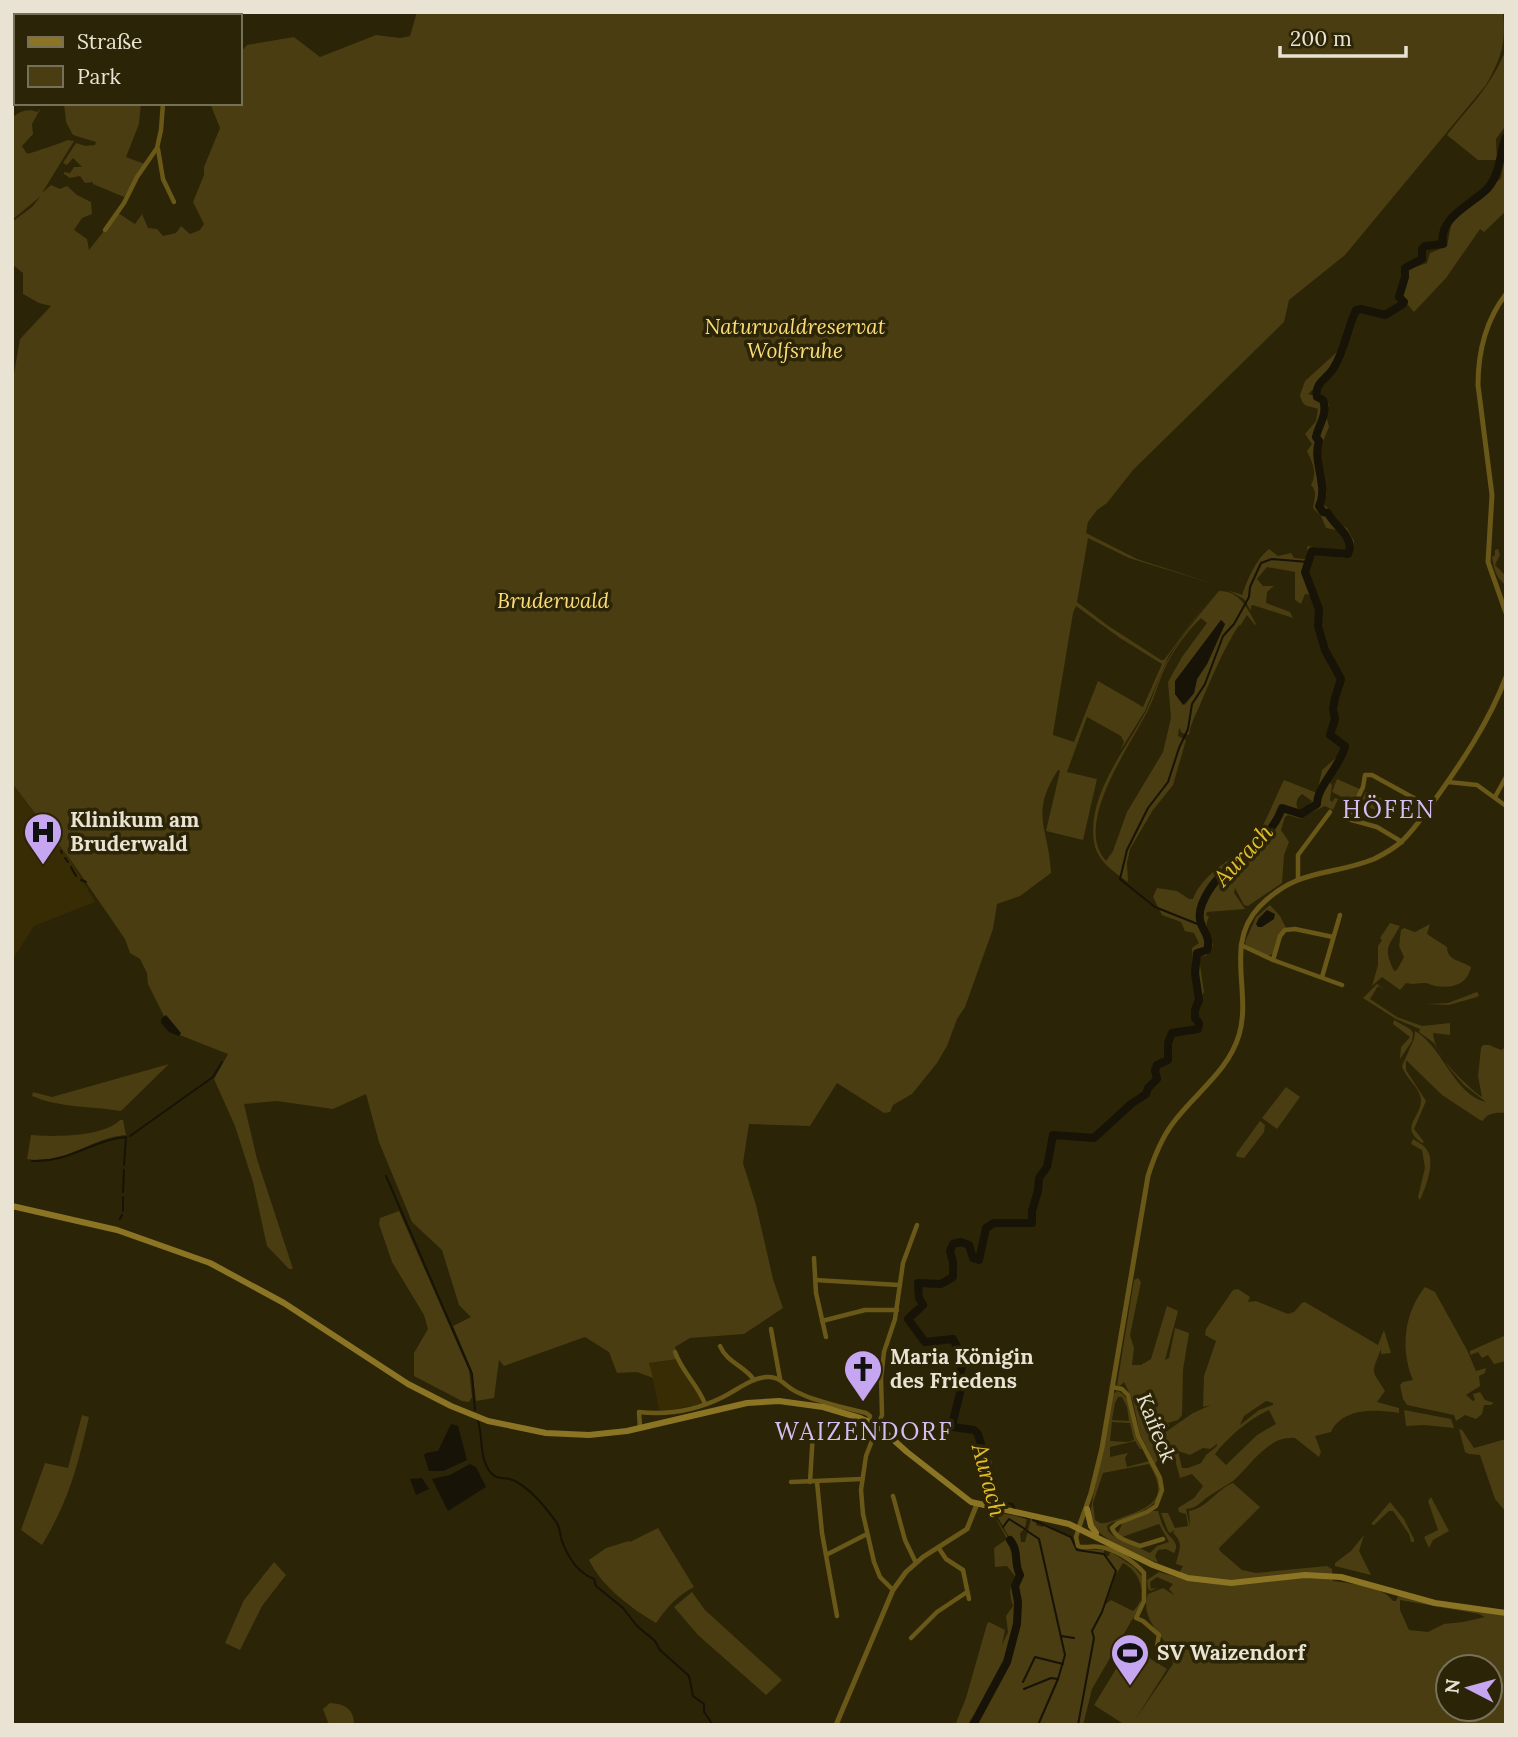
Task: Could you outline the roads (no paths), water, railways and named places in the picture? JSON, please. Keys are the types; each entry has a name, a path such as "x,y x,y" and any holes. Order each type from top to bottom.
{"main road":[{"path":"12,1206 117,1230 210,1263 284,1303 408,1384 473,1415 526,1430 569,1435 612,1433 736,1405 768,1401 823,1407 878,1426 963,1497 977,1504 1023,1512 1079,1527 1153,1565 1196,1580 1231,1583 1292,1576 1341,1577 1435,1603 1506,1613"},
{"path":"1087,1509 1091,1526 1100,1537"}],"street":[{"path":"105,230 157,148 163,105"},
{"path":"157,148 163,178 174,202"},
{"path":"1506,294 1487,330 1478,368 1478,395 1492,495 1488,556 1492,578 1506,613"},
{"path":"1157,1646 1159,1636 1136,1618 1144,1601 1144,1573 1112,1550 1097,1546 1078,1546 1076,1537 1087,1509 1099,1460 1148,1176 1166,1134 1220,1072 1236,1044 1243,1007 1240,948 1245,929 1253,914 1276,893 1298,879 1365,862 1402,842 1448,782 1484,724 1505,681"},
{"path":"1402,842 1377,827 1348,820 1363,787 1365,775 1372,775 1430,807"},
{"path":"1495,797 1506,777"},
{"path":"1448,782 1477,785 1506,806"},
{"path":"1298,879 1298,855 1330,812"},
{"path":"1322,977 1340,915"},
{"path":"1273,960 1280,936 1285,930 1295,929 1333,937"},
{"path":"1240,948 1342,985"},
{"path":"893,1590 880,1577 867,1534 863,1514 862,1479 869,1446 883,1410 882,1362 897,1310 903,1263 917,1225"},
{"path":"814,1258 825,1337"},
{"path":"815,1280 899,1285"},
{"path":"822,1321 865,1310 897,1310"},
{"path":"771,1329 780,1379 789,1388 866,1413 870,1416 869,1422"},
{"path":"720,1346 725,1356 754,1380"},
{"path":"675,1352 705,1404"},
{"path":"640,1428 639,1412 670,1413 705,1404 754,1380 766,1377 780,1379"},
{"name":"Kaifeck","path":"1111,1387 1128,1395 1138,1436 1160,1478 1162,1490 1156,1506 1118,1523 1112,1528 1113,1532 1118,1537 1140,1546 1163,1539"},
{"path":"810,1482 813,1432"},
{"path":"790,1482 862,1479"},
{"path":"817,1482 836,1616"},
{"path":"893,1496 905,1541 916,1563"},
{"path":"836,1725 893,1590 916,1563 967,1529 977,1504"},
{"path":"826,1555 867,1534"},
{"path":"938,1546 946,1559 963,1570 969,1598"},
{"path":"911,1638 937,1612 968,1592"}],"waterway":[{"name":"Aurach","path":"995,1514 992,1481 978,1434 974,1430 952,1425 961,1389 957,1379 962,1368 962,1359 958,1350 953,1339 925,1342 908,1319 923,1305 919,1298 918,1283 941,1284 953,1277 950,1251 953,1244 961,1242 969,1245 973,1258 979,1260 986,1228 994,1223 1032,1223 1039,1178 1047,1167 1053,1135 1094,1138 1146,1094 1157,1079 1157,1065 1168,1060 1168,1043 1172,1033 1198,1029 1195,1010 1199,1000 1195,973 1197,953 1207,950 1207,938 1201,924 1200,912 1209,890 1219,877 1265,835 1282,808 1301,814 1317,804 1321,790 1345,746 1330,735 1335,719 1335,698 1341,679 1325,650 1318,626 1319,609 1305,572 1312,551 1348,554 1350,548 1344,534 1319,506 1322,490 1317,457 1319,441 1316,437 1324,410 1323,400 1317,397 1317,389 1337,362 1356,310 1385,315 1403,304 1399,297 1405,268 1422,259 1422,249 1425,246 1443,244 1443,234 1451,219 1488,188 1497,170 1506,137"},
{"path":"1200,925 1155,907 1120,879 1127,850 1148,808 1168,782 1188,729 1192,704 1205,684 1223,636 1234,624 1249,597 1250,587 1261,563 1272,559 1308,562"},
{"path":"65,858 68,862"},
{"path":"71,867 76,876"},
{"path":"81,880 86,882"},
{"path":"130,1136 213,1077 222,1062"},
{"path":"32,1161 58,1159 102,1142 126,1137 124,1165"},
{"path":"123,1192 124,1170"},
{"path":"386,1176 472,1374 475,1410"},
{"path":"123,1197 123,1211"},
{"path":"120,1219 122,1215"},
{"path":"478,1421 483,1455 491,1473 521,1485 543,1505 558,1525 563,1545 573,1563 594,1579 596,1586 623,1608 637,1626 655,1641 660,1650 689,1676 693,1696 704,1704 704,1712 713,1725"},
{"path":"992,1501 1012,1504 1015,1509"},
{"path":"1015,1514 1027,1518"},
{"path":"1003,1527 1009,1519 1025,1529"},
{"path":"1033,1520 1071,1537 1077,1550 1104,1554 1116,1571 1102,1612 1092,1631 1094,1638 1078,1725"},
{"path":"1027,1531 1039,1539 1065,1655 1058,1679 1038,1725"},
{"name":"Aurach","path":"973,1725 1007,1662 1017,1624 1018,1602 1015,1586 1020,1575 1015,1549 1010,1540"},
{"path":"1061,1636 1074,1638"},
{"path":"1023,1682 1035,1657 1063,1664"},
{"path":"1024,1689 1051,1678 1058,1679"}],"place":[{"name":"Klinikum am Bruderwald","path":"43,866"},
{"name":"Maria Königin des Friedens","path":"863,1403"},
{"name":"SV Waizendorf","path":"1130,1687"}],"district":[{"name":"HÖFEN","path":"1389,810"},
{"name":"WAIZENDORF","path":"864,1432"}],"park label":[{"name":"Naturwaldreservat Wolfsruhe","path":"795,339"},
{"name":"Bruderwald","path":"553,601"}]}
